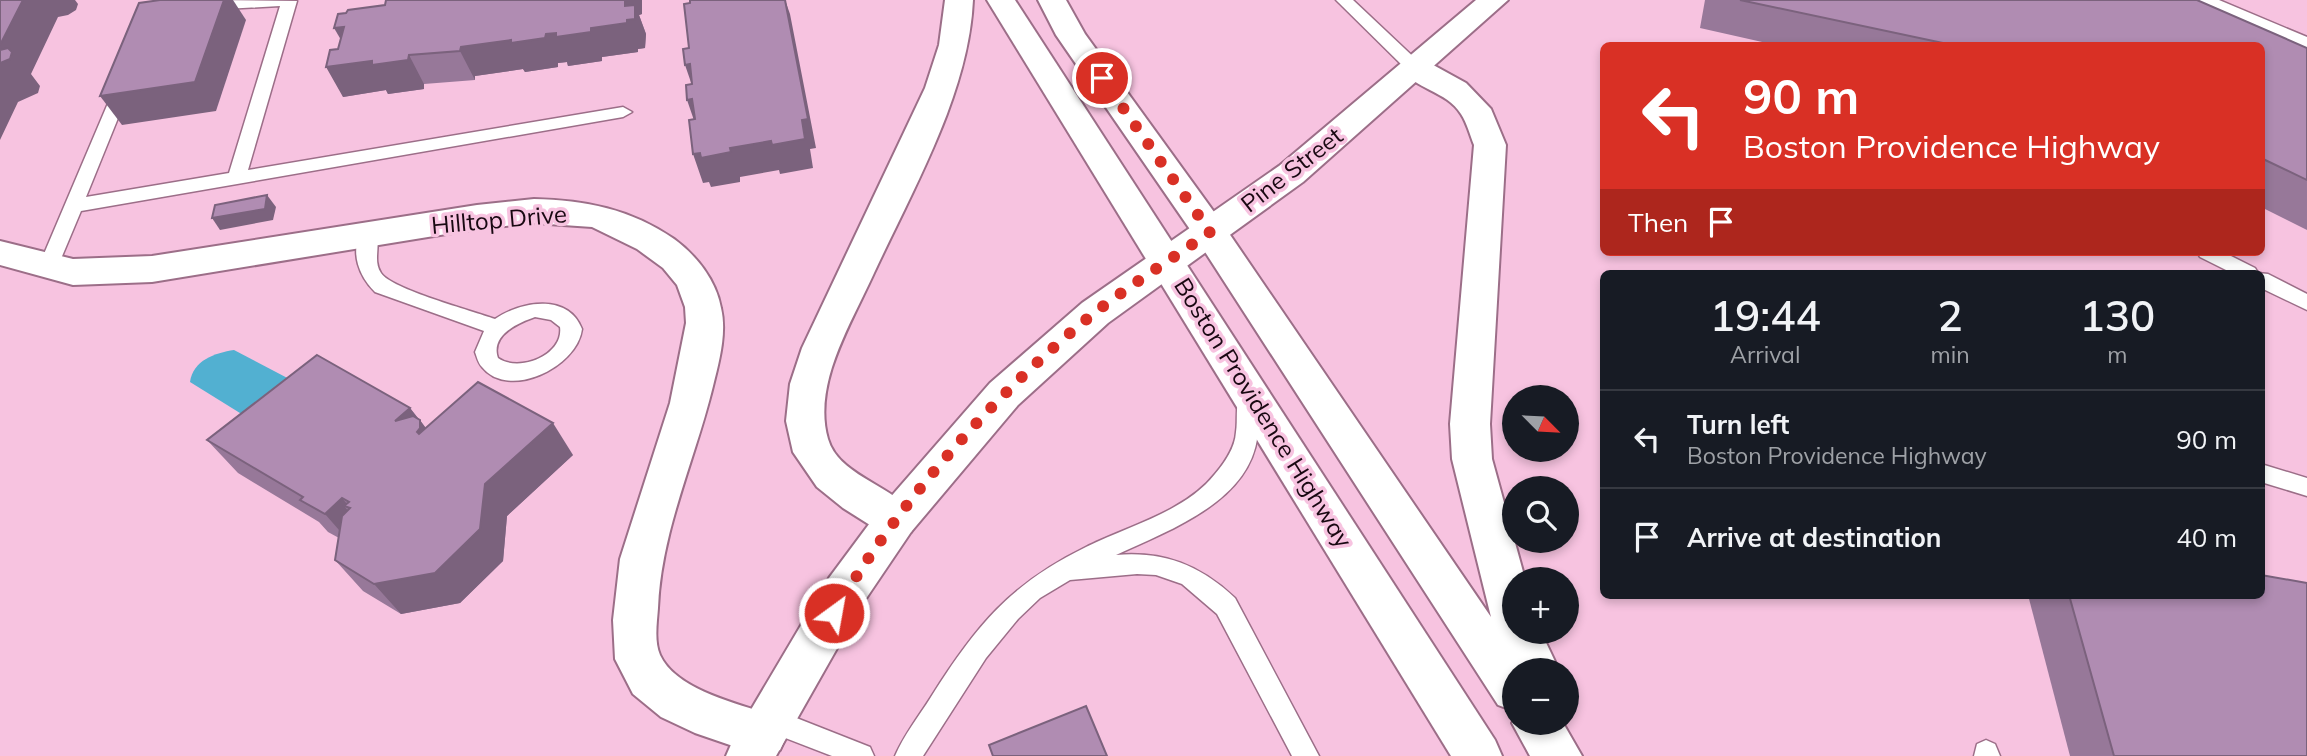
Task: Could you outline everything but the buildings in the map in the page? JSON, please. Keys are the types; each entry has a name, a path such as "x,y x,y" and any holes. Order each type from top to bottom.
{"main road":[{"path":"896,520 858,497 828,471 808,441 804,403 822,348 927,122 949,64 959,16 959,0"},
{"name":"Boston Providence Highway","path":"1001,0 1478,756"},
{"path":"1052,0 1071,35 1210,232 1502,672"},
{"name":"Pine Street","path":"761,737 845,592 896,520 1004,394 1095,313 1291,174 1494,0"},
{"path":"1415,68 1455,90 1475,109 1490,145 1470,424 1472,459 1502,574"},
{"name":"Hilltop Drive","path":"0,253 48,268 73,272 152,269 478,217 544,211 588,214 629,229 661,247 688,272 703,304 705,322 691,399 640,565 635,604 635,641 640,664 659,688 684,704 761,737"},
{"path":"1544,735 1558,756"},
{"path":"1566,735 1577,756"}],"lane":[{"path":"1344,0 1415,68"},
{"path":"2205,0 2307,43"},
{"path":"196,5 289,1 237,176"},
{"path":"48,268 130,69"},
{"path":"72,206 622,112"},
{"path":"368,236 366,266 370,275 382,287 496,327"},
{"path":"2215,256 2242,270"},
{"path":"2265,281 2307,303"},
{"path":"908,756 964,669 1002,617 1031,590 1091,556 1158,527 1192,508 1223,483 1247,440 1250,416 1247,388"},
{"path":"2265,474 2307,487"},
{"path":"1061,573 1143,564 1172,568 1192,575 1210,588 1226,606 1307,756"},
{"path":"761,737 811,734 861,756"}],"water":[{"path":"234,350 295,382 248,418 190,382 200,363 220,353"}],"route":[{"path":"834,613 845,592 896,520 1004,394 1095,313 1210,232 1102,78"}]}
